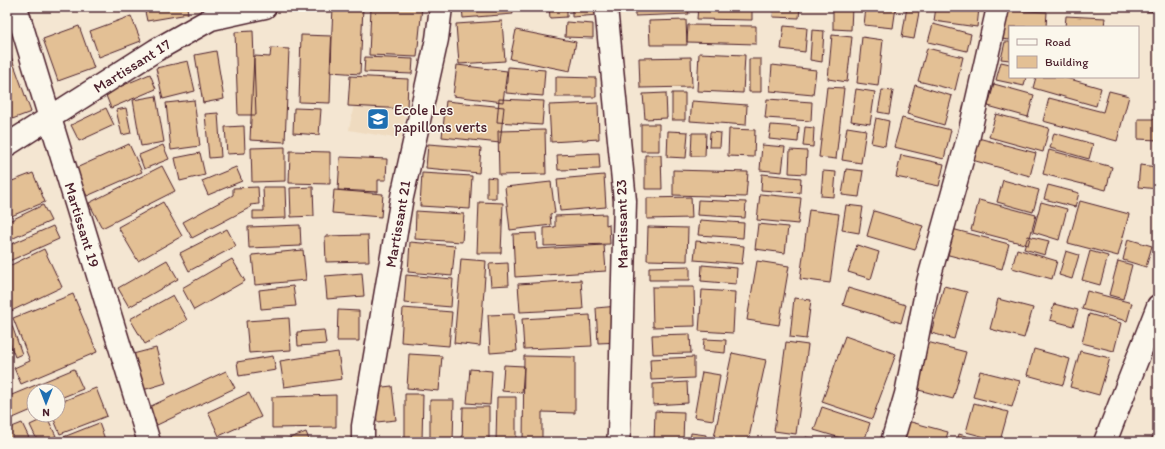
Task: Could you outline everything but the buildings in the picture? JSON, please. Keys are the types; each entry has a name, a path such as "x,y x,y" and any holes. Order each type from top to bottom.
{"street":[{"name":"Martissant 19","path":"16,7 149,442"},
{"name":"Martissant 17","path":"7,145 156,50 210,13 265,7"},
{"name":"Martissant 21","path":"363,442 363,426 402,197 437,39 441,7"},
{"name":"Martissant 23","path":"606,7 625,201 618,442"},
{"path":"892,442 906,394 928,282 969,135 997,12"},
{"path":"1105,442 1158,306"}],"shaded area":[{"name":"Ecole Les papillons verts","path":"355,99 407,109 400,139 349,130"}],"place":[{"name":"Ecole Les papillons verts","path":"378,119"}]}
